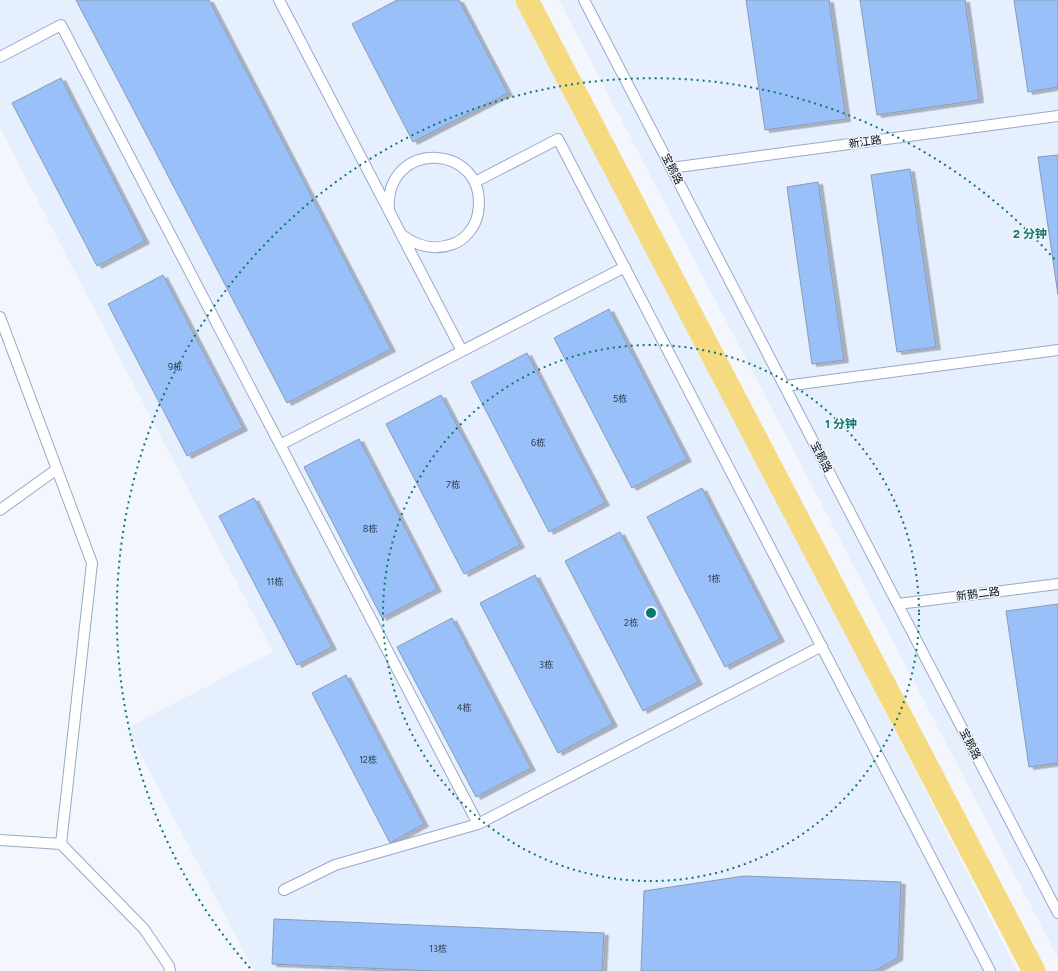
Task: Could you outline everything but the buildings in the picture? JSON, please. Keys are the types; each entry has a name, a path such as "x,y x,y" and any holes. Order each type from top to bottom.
{"lane":[{"path":"279,0 462,351"},
{"name":"宝鹅路","path":"584,0 1058,913"},
{"path":"0,57 61,25 478,824"},
{"name":"新江路","path":"671,168 1058,116"},
{"path":"475,182 558,139 990,971"},
{"path":"390,212 389,200 391,188 396,178 403,169 413,162 424,158 436,157 448,159 459,164 468,172 475,182 479,193 480,205 478,217 473,228 465,236 450,245 432,248 420,246 400,234"},
{"path":"280,445 625,267"},
{"path":"0,317 92,563 61,844"},
{"path":"784,386 1058,350"},
{"path":"0,510 57,469"},
{"name":"新鹅二路","path":"898,604 1058,584"},
{"path":"284,890 335,865 478,824 822,646"},
{"path":"0,840 61,844 144,929 169,966 170,971"}],"shaded area":[{"path":"0,0 515,0 863,668 1017,971 254,971 127,728 273,652 0,128"},
{"path":"559,0 1058,0 1058,958"}],"waterway":[{"path":"527,0 1034,971"}]}
